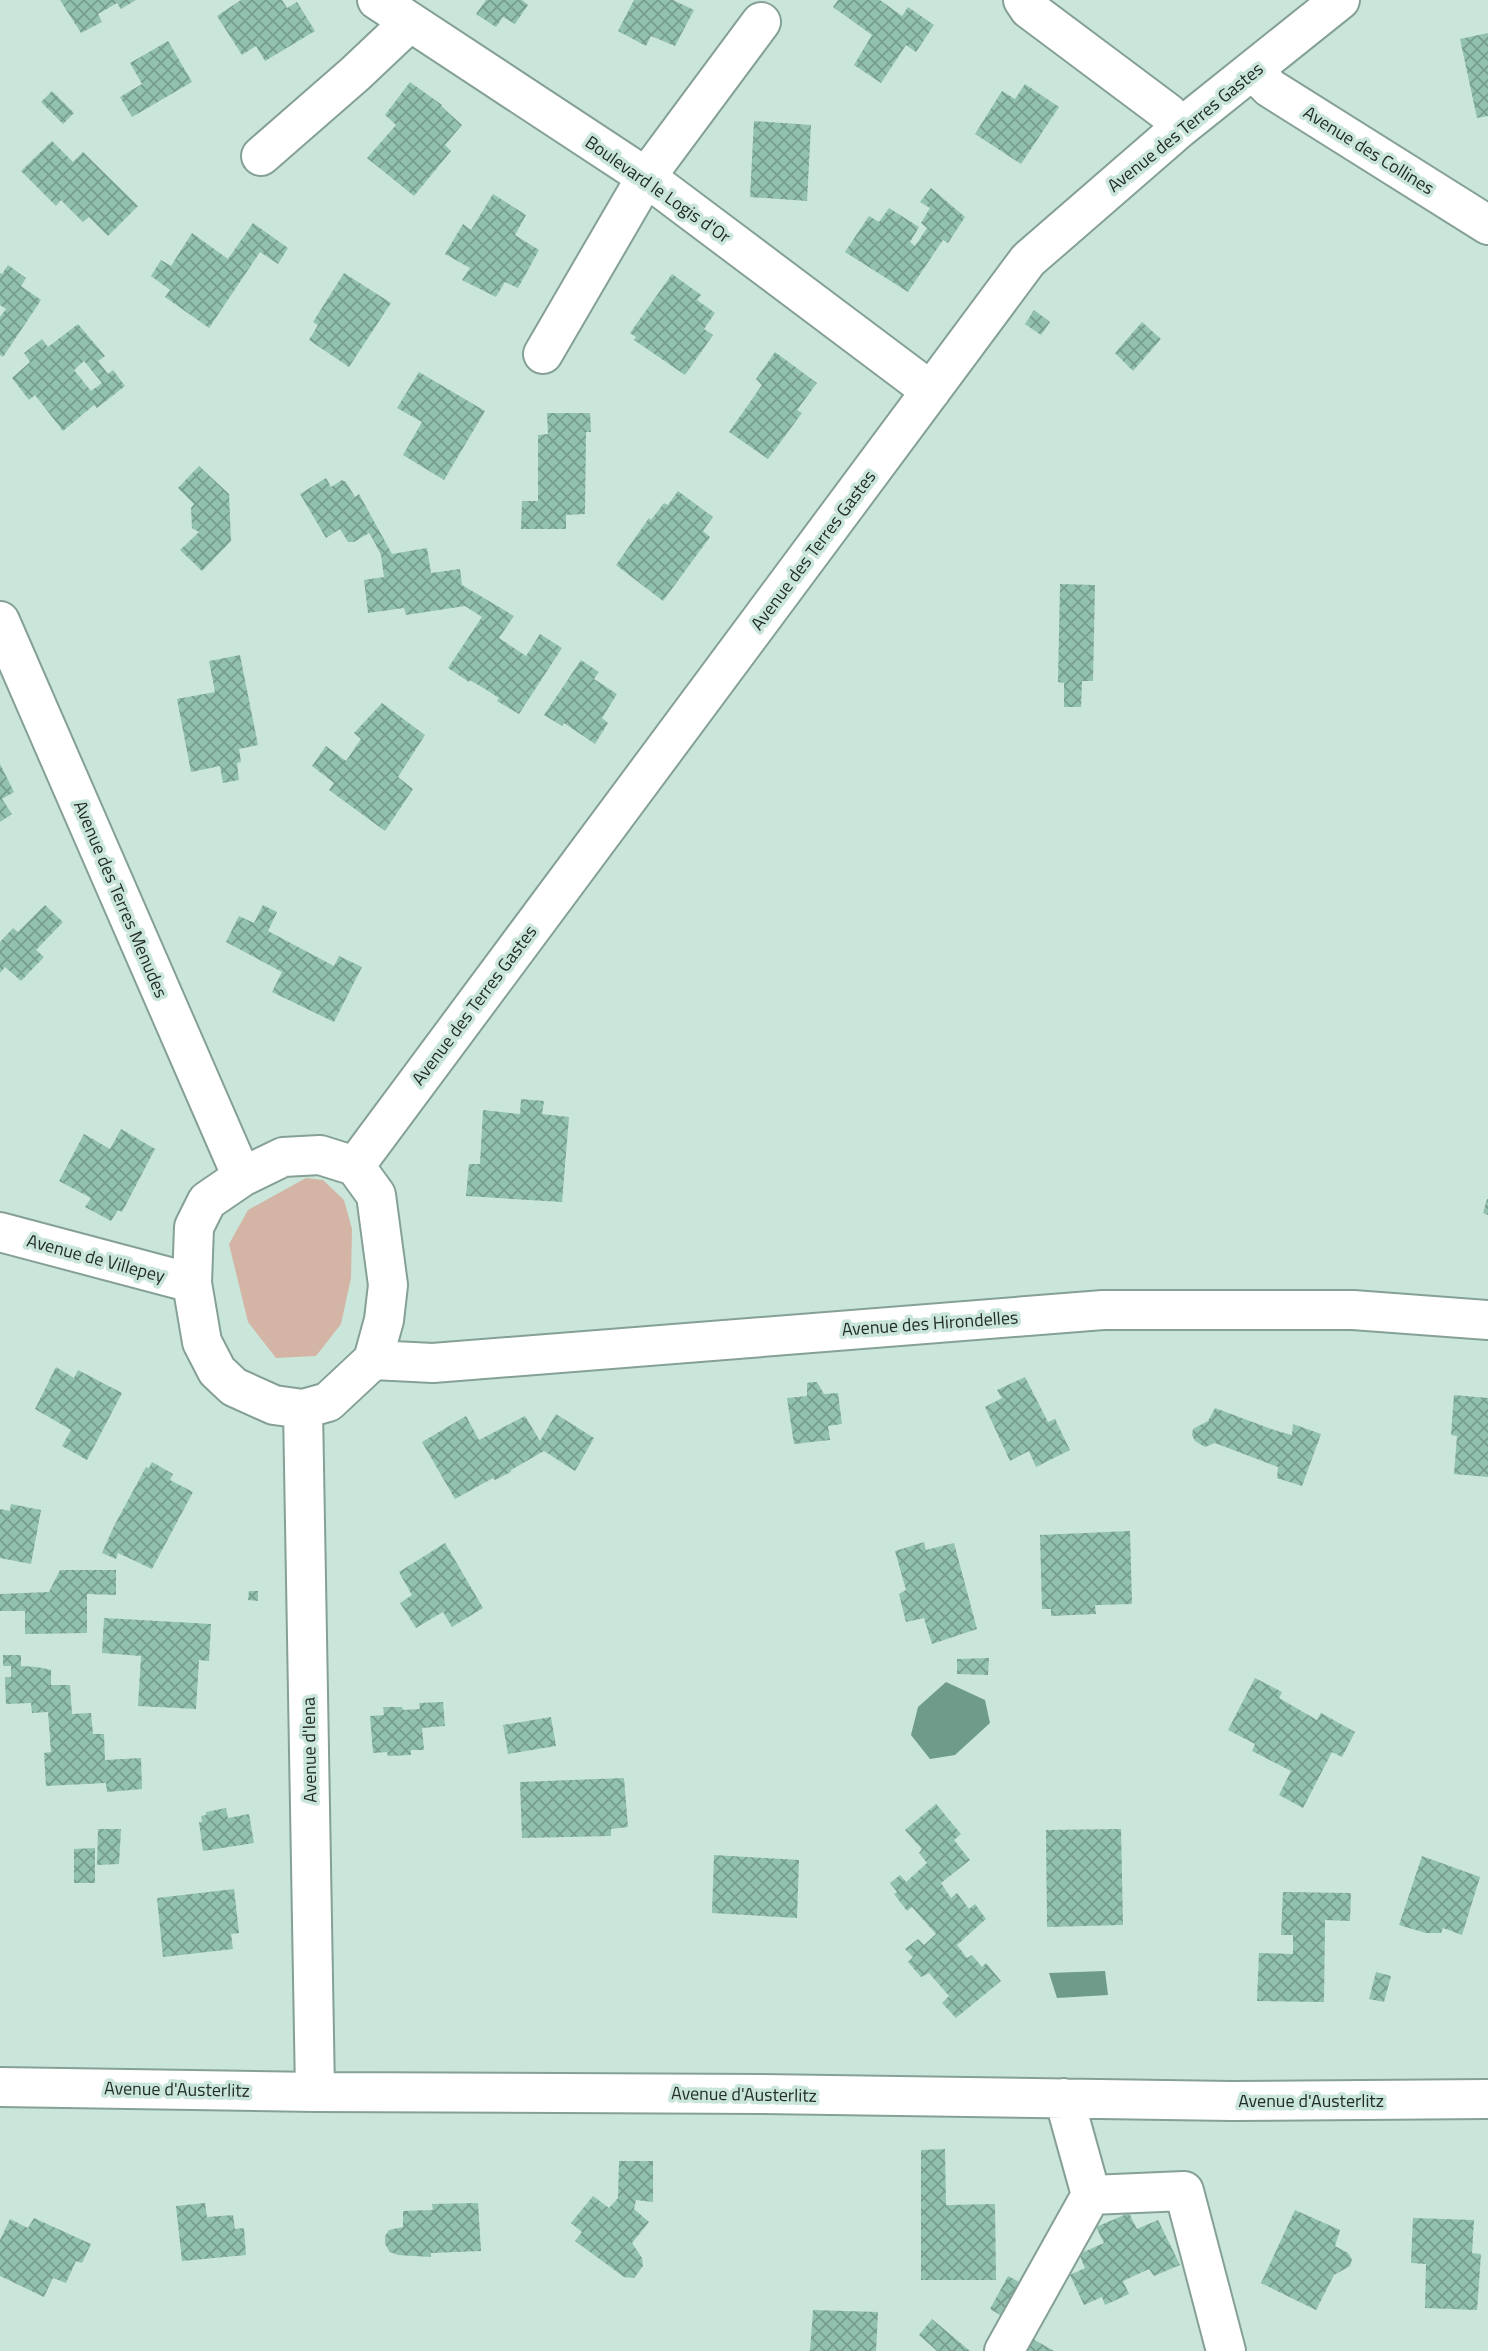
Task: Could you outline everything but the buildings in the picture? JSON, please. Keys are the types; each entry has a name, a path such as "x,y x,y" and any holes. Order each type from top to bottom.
{"street":[{"name":"Boulevard le Logis d'Or","path":"377,0 646,177 931,391"},
{"path":"1023,0 1029,9 1168,113 1180,128"},
{"name":"Avenue des Terres Gastes","path":"355,1166 1028,260 1180,128 1340,0"},
{"path":"543,354 646,177 761,22"},
{"path":"261,156 409,23"},
{"name":"Avenue des Collines","path":"1253,71 1270,88 1488,225"},
{"name":"Avenue des Terres Menudes","path":"4,640 242,1177"},
{"path":"320,1155 355,1166 376,1195 387,1273 384,1320 373,1360 328,1402 303,1409 274,1405 234,1387 217,1371 202,1342 192,1283 194,1227 207,1201 242,1177 284,1157 320,1155"},
{"name":"Avenue de Villepey","path":"0,1232 192,1283"},
{"name":"Avenue des Hirondelles","path":"373,1360 433,1363 1103,1310 1353,1310 1488,1320"},
{"name":"Avenue d'Iena","path":"303,1409 315,2092"},
{"name":"Avenue d'Austerlitz","path":"0,2087 1232,2101 1488,2099"},
{"path":"1004,2351 1091,2195 1064,2098"},
{"path":"1091,2195 1184,2191 1226,2351"}],"shaded area":[{"path":"306,1178 323,1180 344,1200 352,1229 351,1278 341,1324 316,1356 276,1358 248,1322 229,1244 248,1210"},
{"path":"946,1682 985,1700 990,1723 955,1755 930,1759 911,1735 918,1707"},
{"path":"1105,1971 1108,1995 1057,1998 1049,1973"}]}
